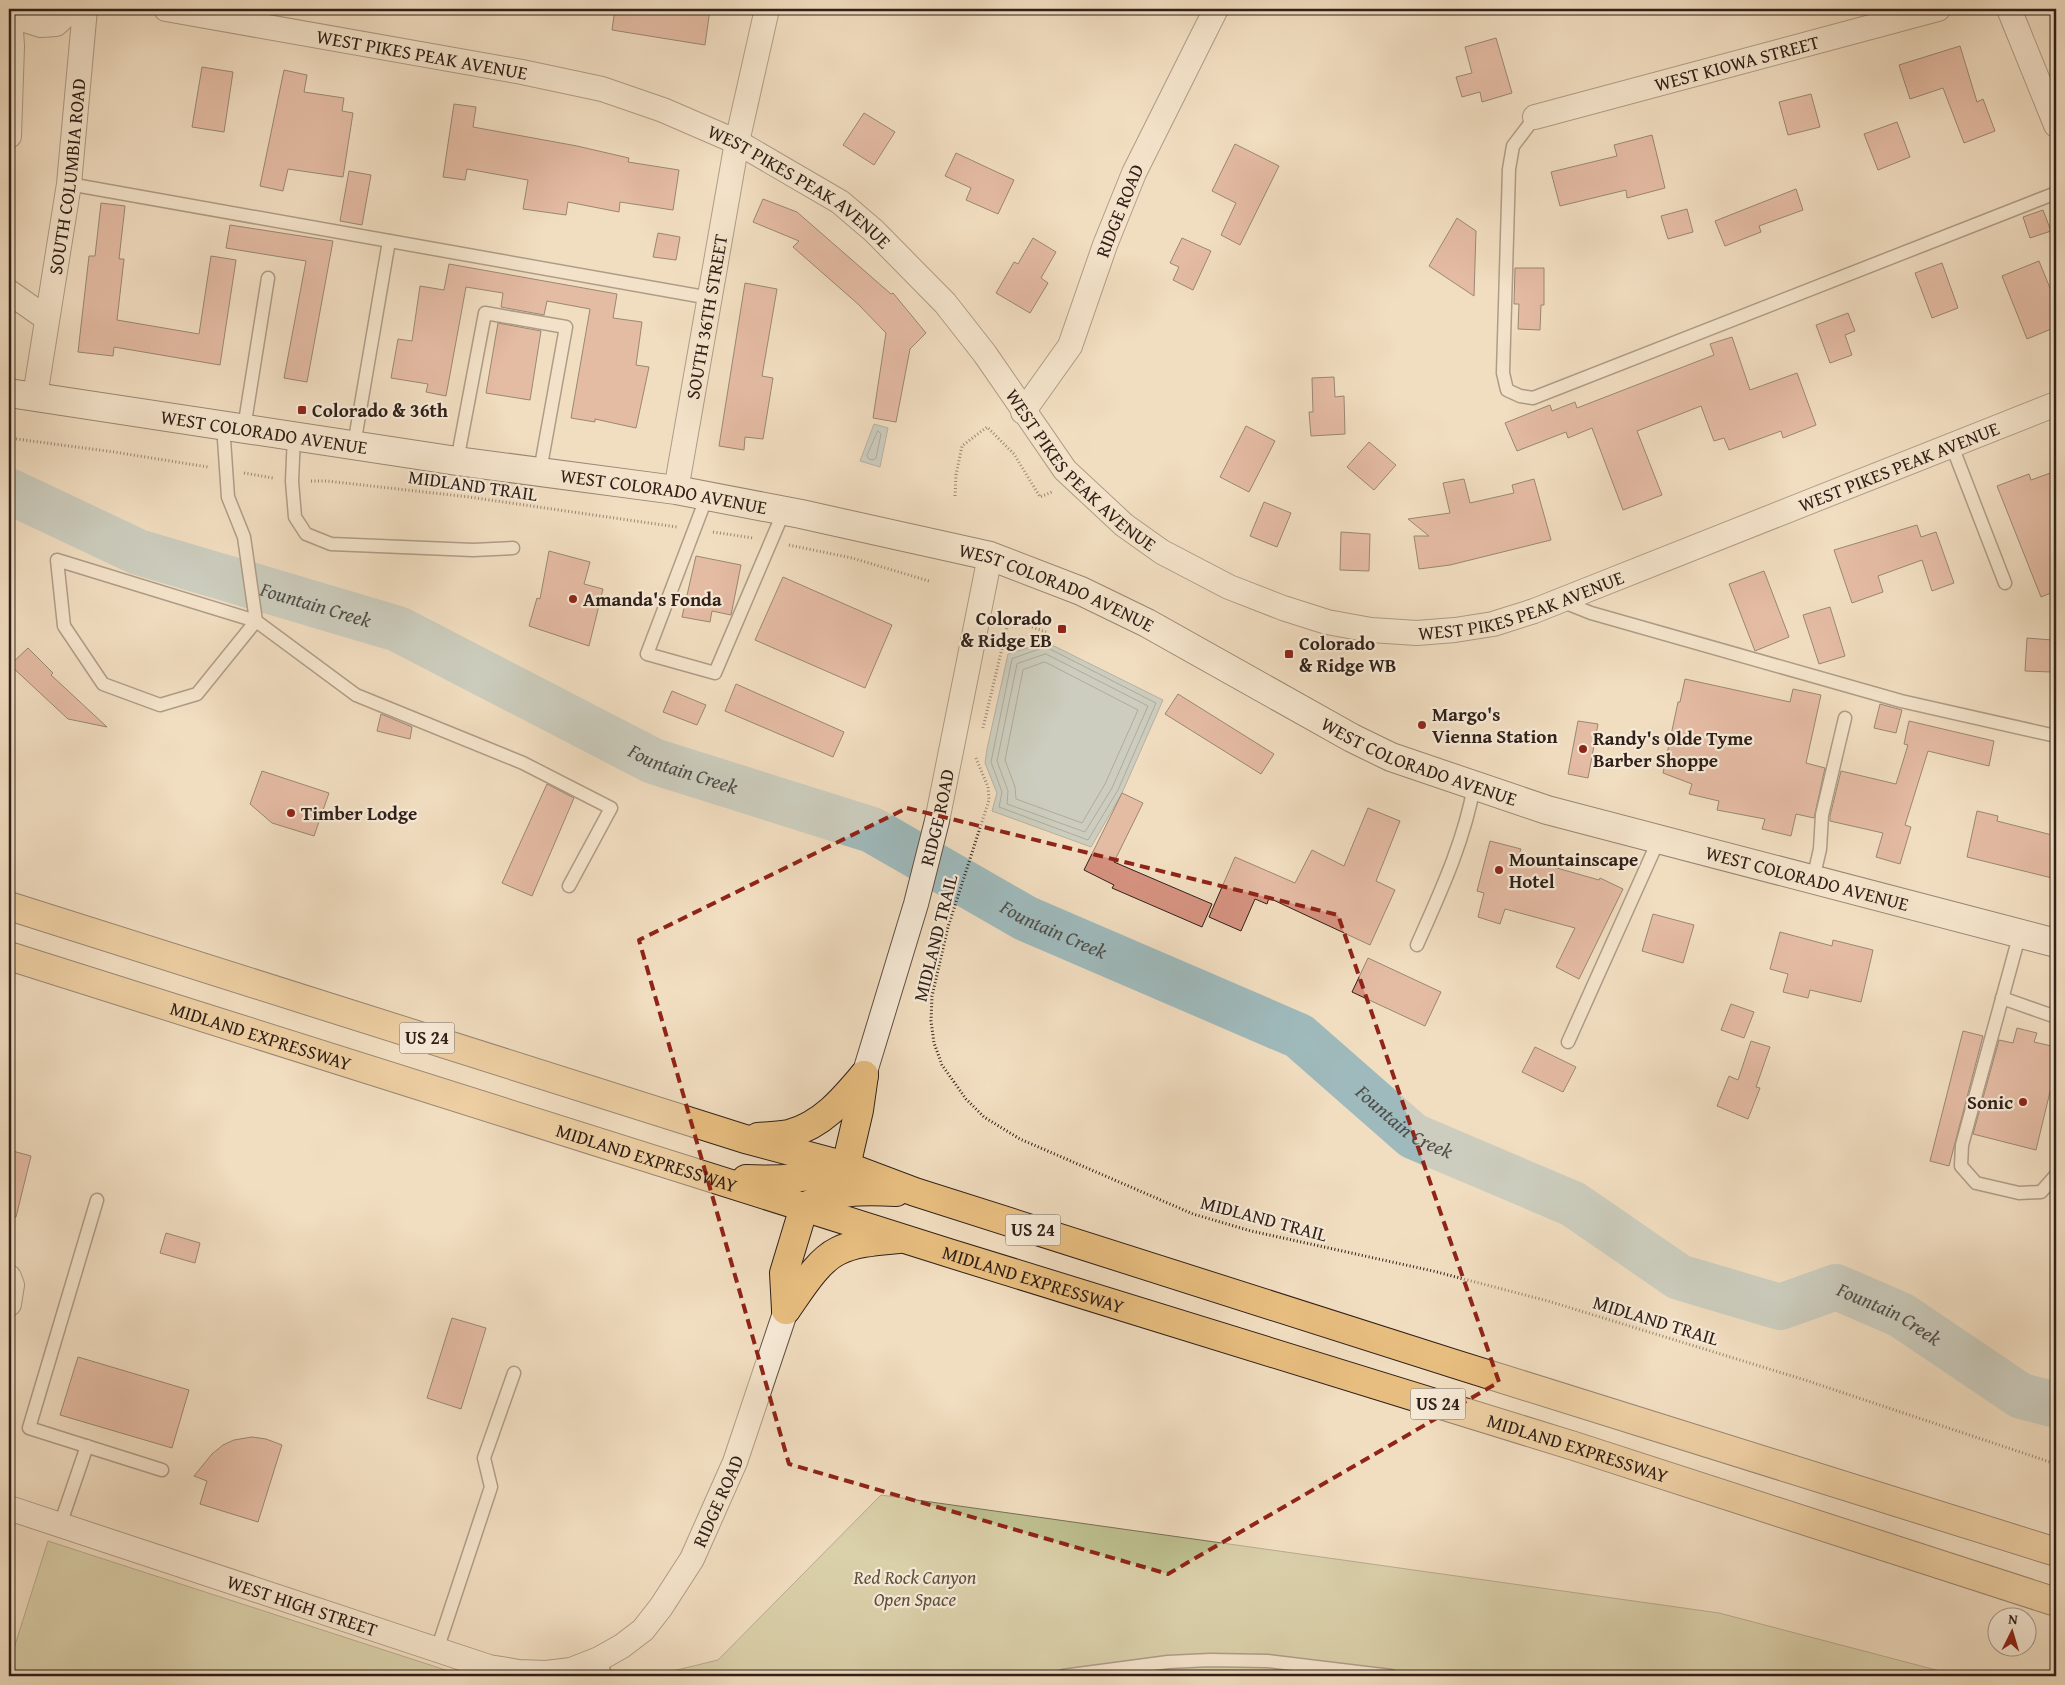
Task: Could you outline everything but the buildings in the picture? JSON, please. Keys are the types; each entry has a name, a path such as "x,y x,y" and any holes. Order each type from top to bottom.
{"highway":[{"name":"US 24","path":"9,906 745,1139 846,1166 915,1192 1464,1367 2056,1552"},
{"name":"MIDLAND EXPRESSWAY","path":"9,956 804,1207 1574,1446 2056,1602"},
{"path":"745,1139 789,1134 815,1124 839,1106 864,1075"},
{"path":"715,1178 781,1180 818,1175 846,1166 859,1110 864,1075"},
{"path":"786,1310 784,1272 804,1207 823,1196 851,1192 915,1192"},
{"path":"786,1310 813,1272 837,1252 867,1243 905,1238"}],"main road":[{"name":"WEST COLORADO AVENUE","path":"22,394 457,462 540,471 676,490 784,511 990,556 1081,591 1146,623 1352,738 1391,757 1547,810 2056,943"}],"street":[{"name":"SOUTH COLUMBIA ROAD","path":"22,394 42,342 69,184 85,9"},
{"name":"WEST PIKES PEAK AVENUE","path":"166,9 522,72 602,89 663,110 737,142 840,202 874,231 945,303 985,354 1023,412 1065,470 1124,525 1162,552 1229,587 1283,608 1327,622 1371,630 1417,633 1493,624 1561,601 2056,404"},
{"name":"SOUTH 36TH STREET","path":"676,490 737,142 767,9"},
{"name":"RIDGE ROAD","path":"1023,412 1070,346 1105,245 1134,173 1216,9"},
{"name":"WEST KIOWA STREET","path":"1535,117 1938,9"},
{"path":"2009,9 2056,125"},
{"path":"9,136 12,46 9,15 56,19"},
{"path":"9,292 46,318"},
{"name":"RIDGE ROAD","path":"864,1075 916,904 937,821 990,556"},
{"path":"9,1277 12,1285 9,1304"},
{"name":"RIDGE ROAD","path":"603,1667 622,1646 643,1630 661,1607 692,1559 735,1462 786,1310"},
{"name":"WEST HIGH STREET","path":"9,1508 489,1667 519,1672 546,1673 603,1667"}],"lane":[{"path":"1535,117 1513,146 1509,169 1502,373 1507,390 1520,396 1533,398 2056,193"},
{"path":"69,184 710,298"},
{"path":"354,445 389,241"},
{"path":"268,278 226,470 228,497 244,537 256,621 197,694 160,705 103,684 64,626 57,560 256,621 356,695 523,763 611,808 569,886"},
{"path":"457,462 485,313 566,327 540,471"},
{"path":"294,436 292,481 295,516 306,534 331,544 473,550 513,548"},
{"path":"1952,446 2005,583"},
{"path":"707,496 647,654 715,673 784,511"},
{"path":"1561,601 1591,612 1901,701 2056,736"},
{"path":"1813,879 1820,849 1822,815 1845,718"},
{"path":"1417,945 1458,851 1474,786"},
{"path":"1568,1042 1659,839"},
{"path":"2020,933 1962,1145 1961,1166 1976,1184 2019,1193 2041,1192 2056,1175"},
{"path":"2002,998 2056,1017"},
{"path":"97,1200 29,1428 162,1470"},
{"path":"437,1650 491,1487 484,1458 514,1373"},
{"path":"60,1525 88,1446"},
{"path":"1063,1676 1168,1662 1210,1660 1268,1661 1335,1673 1391,1676"}],"path":[{"path":"955,496 956,474 962,446 987,427 1014,454 1040,497 1053,492 1052,482 1065,470"},
{"name":"MIDLAND TRAIL","path":"9,438 114,452 292,481 327,481 469,497 694,529 770,541 852,558 929,581"},
{"path":"983,729 1009,619 1046,632"},
{"name":"MIDLAND TRAIL","path":"976,757 988,787 988,800 948,927 932,996 931,1021 934,1043 942,1065 966,1099 984,1117 1020,1138 1193,1214 1216,1222 1433,1272 1548,1301 1805,1380 2056,1464"}],"highlighted area":[{"path":"907,808 1338,915 1499,1382 1168,1574 789,1464 639,940"}],"green space":[{"name":"Red Rock Canyon Open Space","path":"881,1495 1719,1613 1959,1676 652,1676 718,1660"},
{"path":"48,1541 463,1676 9,1676 9,1664"}],"water":[{"path":"874,424 888,428 880,467 860,461"},
{"path":"1046,642 1163,700 1122,793 1091,847 992,811 997,793 985,763 1008,654"}],"waterway":[{"name":"Fountain Creek","path":"9,491 138,552 398,629 653,761 872,830 1025,918 1299,1036 1413,1136 1573,1204 1679,1277 1780,1307 1836,1287 1901,1315 2021,1396 2056,1405"}],"place":[{"name":"Colorado & 36th","path":"302,410"},
{"name":"Amanda's Fonda","path":"573,599"},
{"name":"Colorado & Ridge EB","path":"1062,629"},
{"name":"Colorado & Ridge WB","path":"1289,654"},
{"name":"Margo's Vienna Station","path":"1422,725"},
{"name":"Randy's Olde Tyme Barber Shoppe","path":"1583,749"},
{"name":"Timber Lodge","path":"291,813"},
{"name":"Mountainscape Hotel","path":"1499,870"},
{"name":"Sonic","path":"2023,1102"}]}
